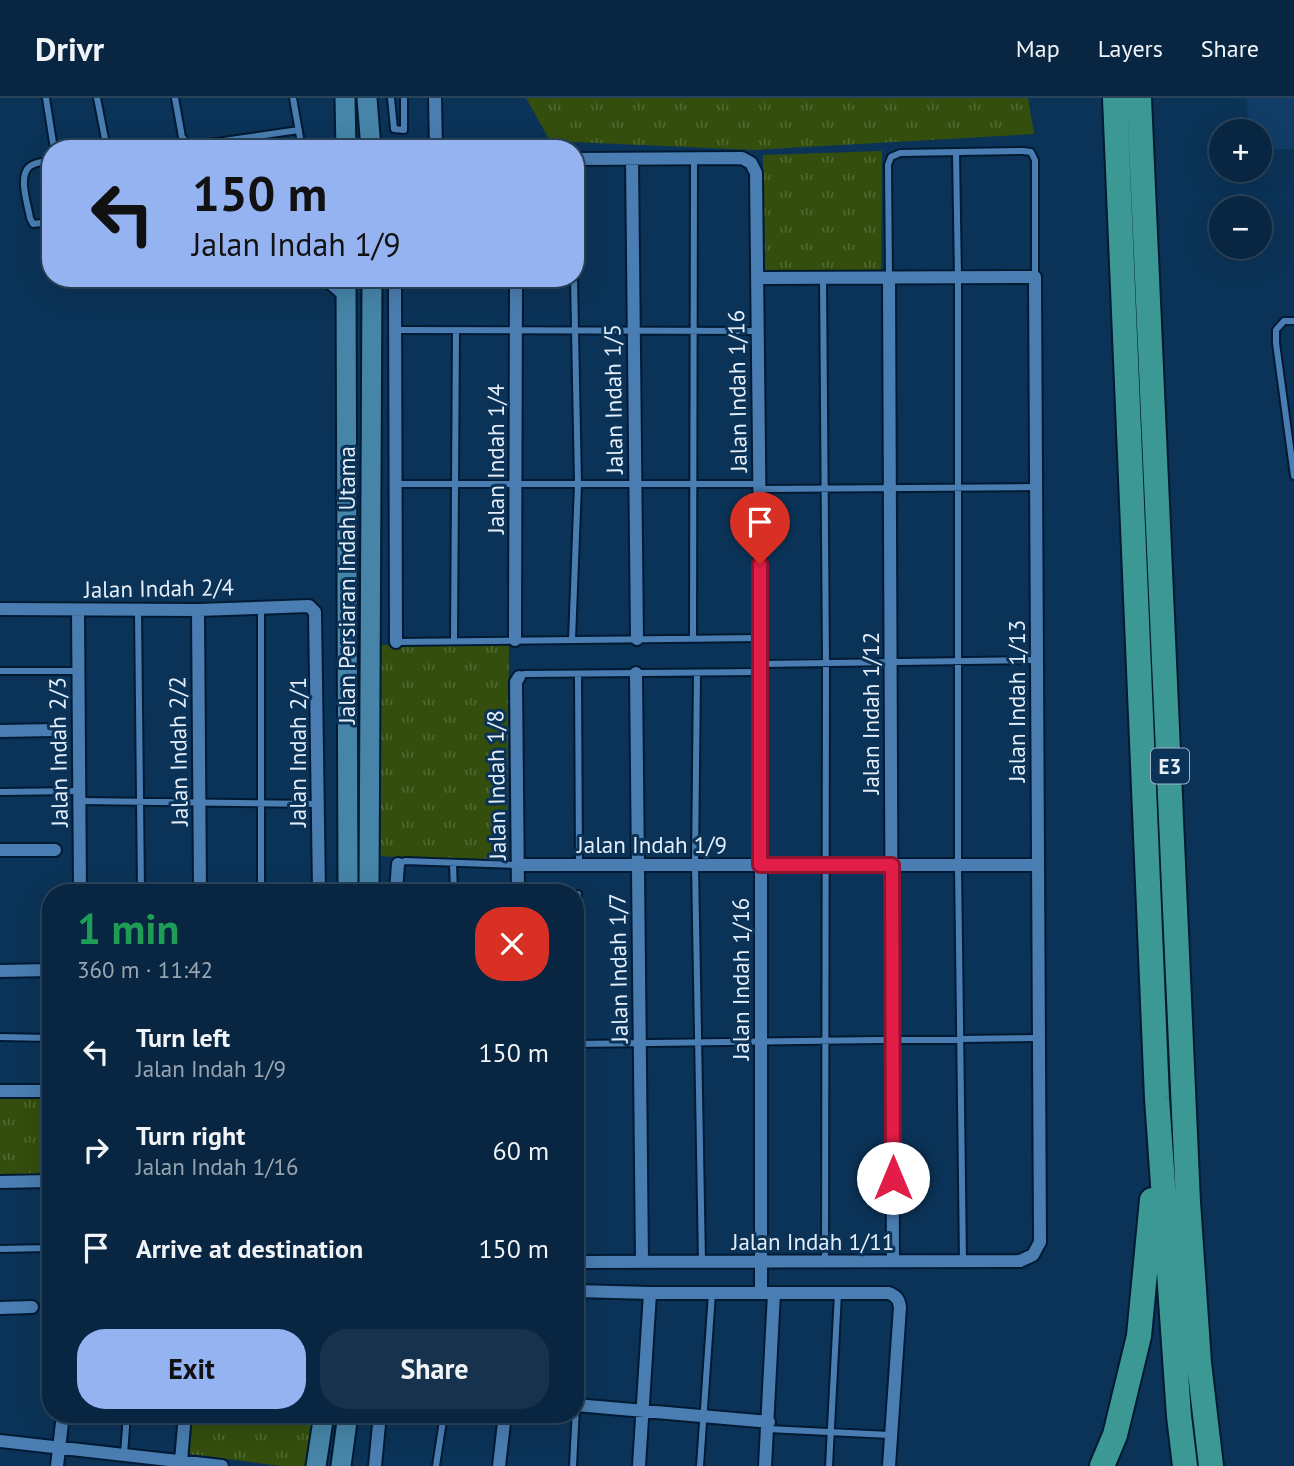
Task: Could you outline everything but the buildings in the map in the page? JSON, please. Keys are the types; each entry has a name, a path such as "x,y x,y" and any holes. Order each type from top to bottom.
{"highway":[{"name":"E3","path":"1115,98 1157,1098 1179,1416 1185,1466"},
{"name":"E3","path":"1139,98 1188,1202 1199,1363 1213,1466"},
{"path":"1102,1466 1115,1435 1139,1336 1153,1181 1157,1098"}],"main road":[{"path":"345,98 346,140"},
{"path":"368,98 370,140"},
{"path":"346,122 353,140"},
{"name":"Jalan Persiaran Indah Utama","path":"346,287 348,884"},
{"name":"Jalan Persiaran Indah Utama","path":"369,884 372,287"},
{"path":"316,1466 323,1423"},
{"path":"337,1462 346,1423"}],"street":[{"path":"435,98 436,140"},
{"name":"Jalan Indah 1/16","path":"694,159 742,158 751,163 756,173 761,638 761,1262 767,1293 769,1426 765,1466"},
{"path":"584,159 694,159"},
{"name":"Jalan Indah 1/5","path":"632,159 636,639"},
{"path":"757,278 1035,277"},
{"name":"Jalan Indah 1/13","path":"1035,277 1040,1242"},
{"name":"Jalan Indah 1/12","path":"889,278 894,1261"},
{"path":"394,287 396,642"},
{"name":"Jalan Indah 1/4","path":"515,640 516,287"},
{"name":"Jalan Indah 2/4","path":"0,609 198,610 309,606 315,612"},
{"name":"Jalan Indah 2/2","path":"198,610 201,884"},
{"name":"Jalan Indah 2/3","path":"78,611 80,884"},
{"name":"Jalan Indah 2/1","path":"315,612 319,884"},
{"name":"Jalan Indah 1/7","path":"636,673 642,1262"},
{"name":"Jalan Indah 1/8","path":"518,884 516,682 519,677"},
{"path":"0,731 56,730"},
{"path":"0,850 55,850"},
{"path":"397,884 398,864"},
{"name":"Jalan Indah 1/9","path":"518,865 1038,865"},
{"path":"0,971 42,970"},
{"path":"0,1091 42,1091"},
{"path":"0,1182 42,1181"},
{"name":"Jalan Indah 1/11","path":"584,1262 1028,1259 1037,1250 1040,1242"},
{"path":"584,1291 889,1293 899,1300 900,1307 889,1466"},
{"path":"639,1466 650,1293"},
{"path":"0,1308 32,1307"},
{"path":"584,1405 644,1409 769,1426"},
{"path":"57,1466 62,1423"},
{"path":"181,1461 184,1423"},
{"path":"375,1466 379,1423"},
{"path":"499,1466 504,1423"},
{"path":"0,1441 222,1466"}],"lane":[{"path":"46,98 53,140"},
{"path":"97,98 105,140"},
{"path":"176,98 184,140"},
{"path":"293,98 301,140"},
{"path":"391,98 394,129 404,130 404,98"},
{"path":"230,140 299,130"},
{"name":"Jalan Indah 1/13","path":"956,152 1027,151 1034,156 1035,277"},
{"path":"956,152 958,865 963,1261"},
{"name":"Jalan Indah 1/12","path":"889,278 888,165 891,157 900,153 956,152"},
{"path":"693,638 694,159"},
{"path":"42,162 26,169 24,177 30,218 33,223 42,222"},
{"path":"823,278 826,662 825,1262"},
{"path":"330,287 346,301"},
{"path":"572,640 578,484 574,287"},
{"path":"1294,321 1284,321 1276,330 1294,476"},
{"path":"395,330 758,331"},
{"path":"454,641 456,330"},
{"path":"395,484 694,484 825,489 1036,487"},
{"path":"261,608 261,884"},
{"path":"138,610 141,884"},
{"path":"396,642 761,638"},
{"path":"519,677 524,674 697,673 826,662 1037,660"},
{"path":"0,671 79,671"},
{"path":"697,673 695,865 702,1262"},
{"path":"578,674 579,865"},
{"path":"0,792 141,802 318,804"},
{"path":"398,864 405,861 518,865"},
{"path":"453,863 454,884"},
{"path":"0,1037 42,1038"},
{"path":"584,1044 1039,1038"},
{"path":"0,1249 42,1248"},
{"path":"700,1466 712,1292"},
{"path":"829,1466 838,1292"},
{"path":"124,1455 126,1423"},
{"path":"436,1466 443,1423"},
{"path":"573,1466 575,1423"},
{"path":"769,1426 831,1433 890,1435"}],"shaded area":[{"path":"1247,98 1294,98 1294,149 1272,149 1272,119 1248,119"}],"green space":[{"path":"526,98 1028,98 1034,134 755,150 549,140"},
{"path":"882,151 881,271 763,270 763,155"},
{"path":"509,644 507,860 370,856 369,645"},
{"path":"0,1097 42,1098 42,1175 0,1175"},
{"path":"191,1423 315,1423 310,1466 280,1466 189,1454"}],"route":[{"path":"760,564 760,865 892,865 893,1178"}]}
